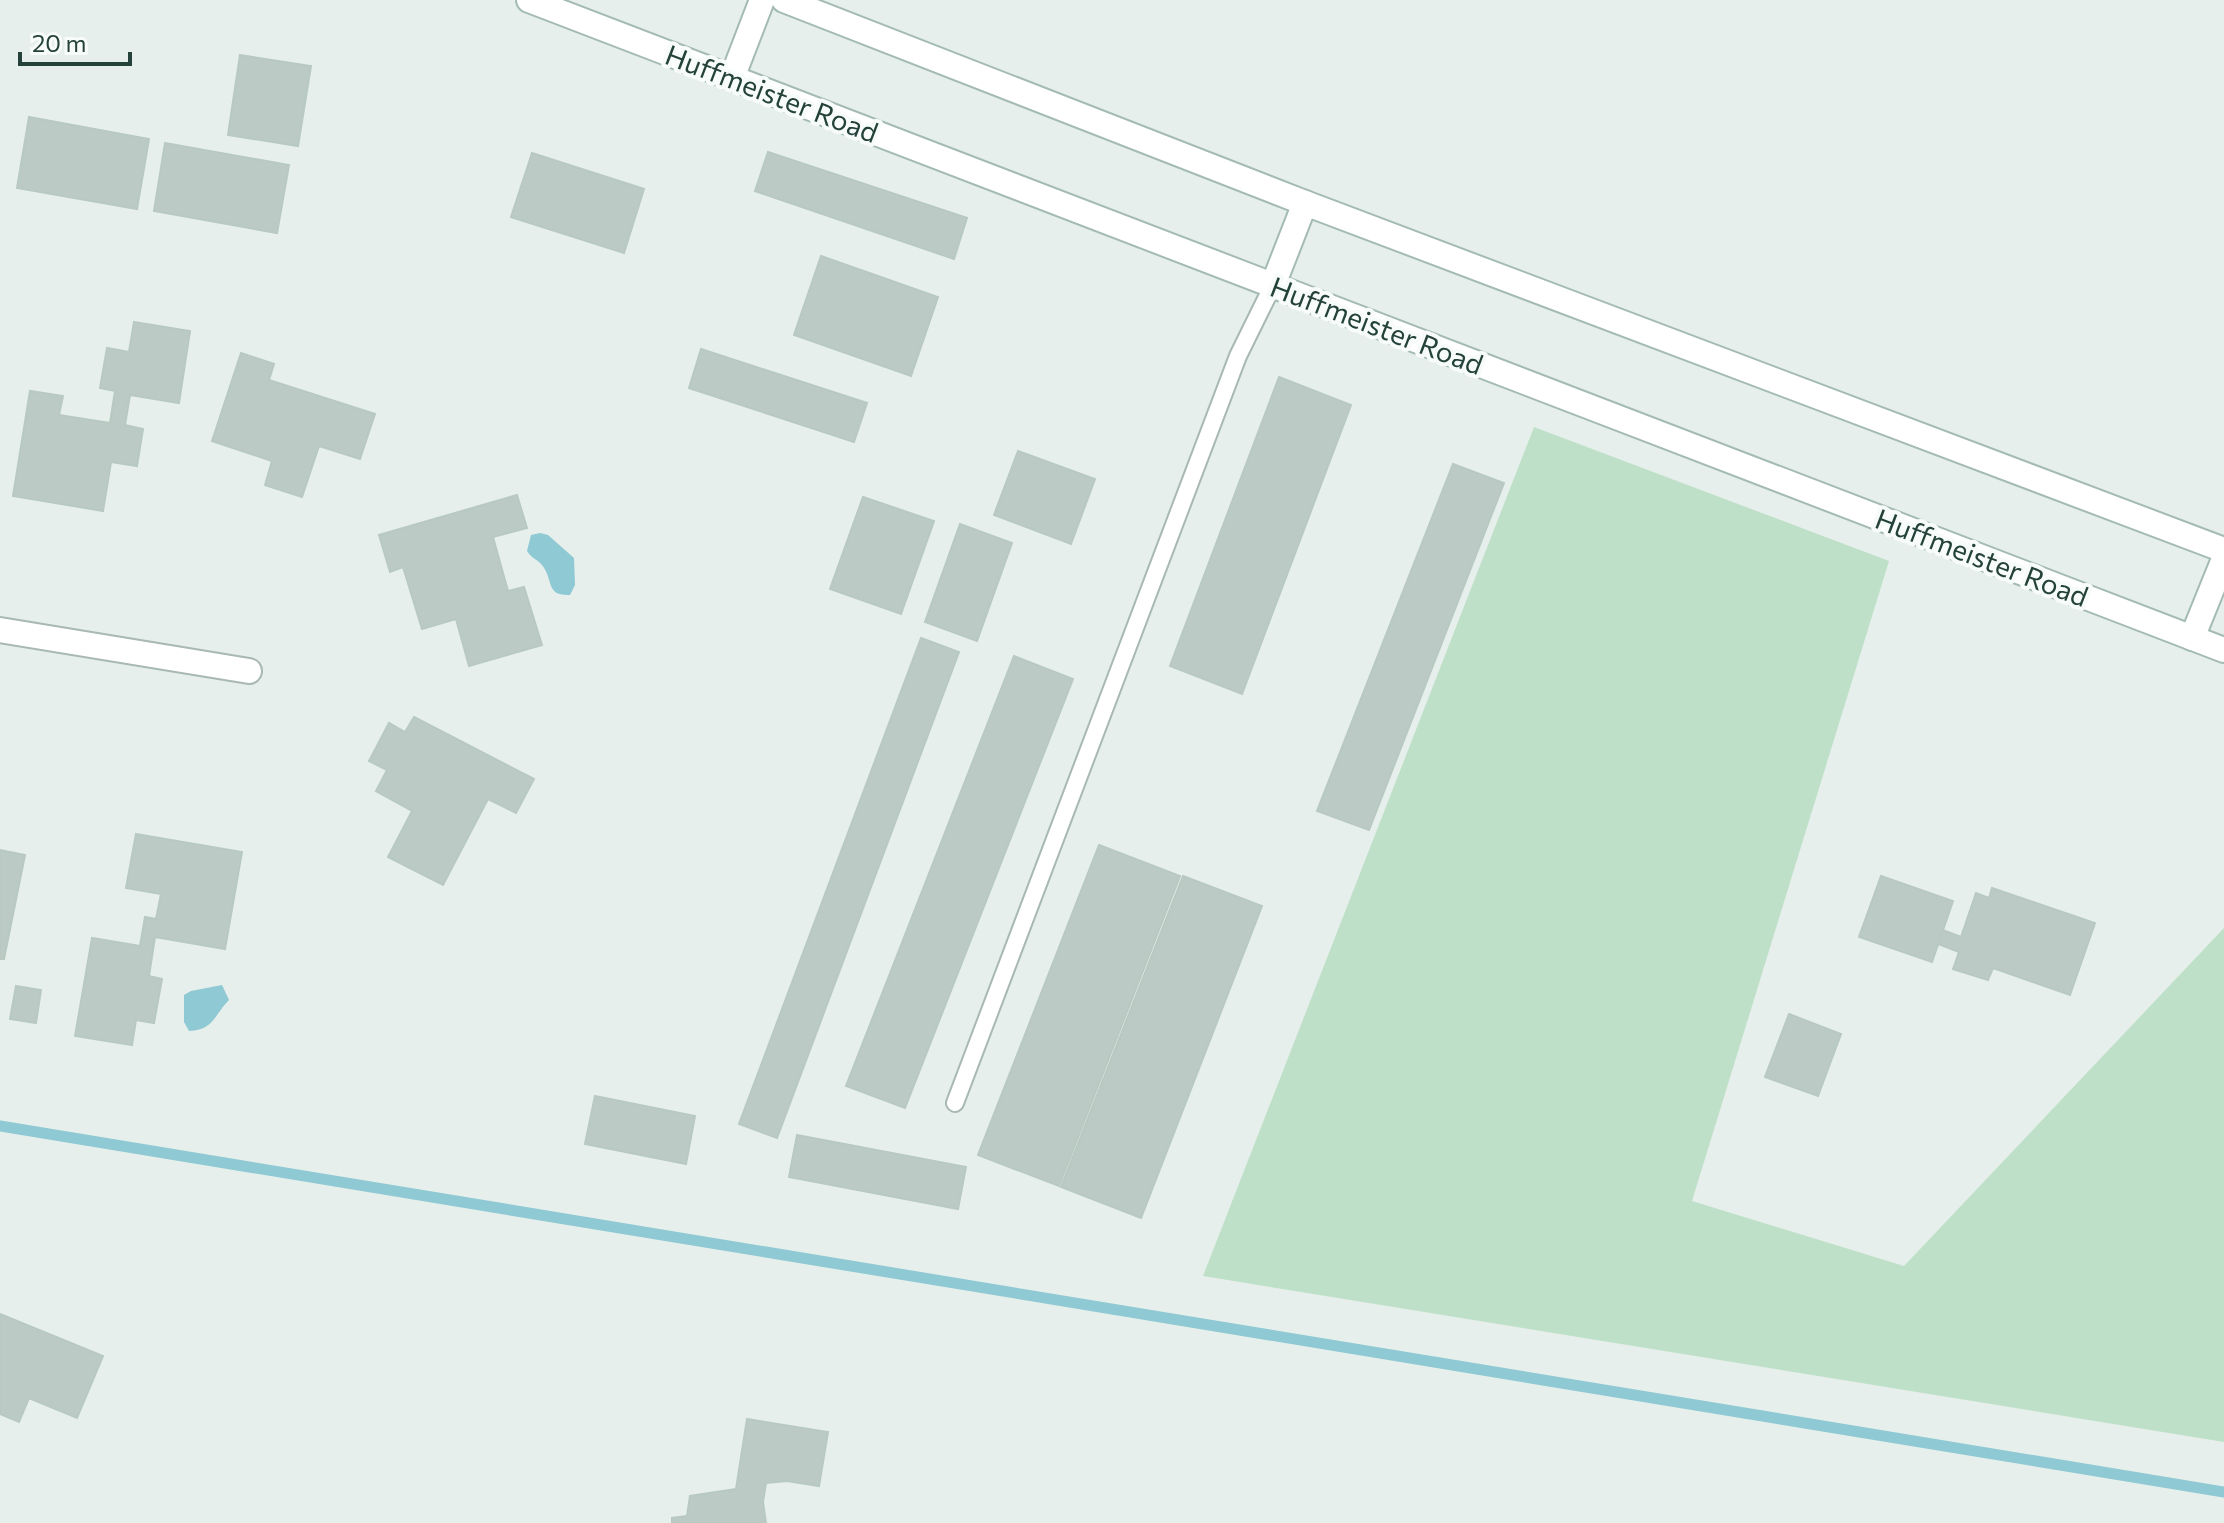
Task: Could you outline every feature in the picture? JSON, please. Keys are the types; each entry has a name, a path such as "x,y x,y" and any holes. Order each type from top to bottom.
{"main road":[{"name":"Huffmeister Road","path":"529,0 2224,650"},
{"path":"732,78 762,0"},
{"path":"784,0 1305,203 2224,550"},
{"path":"1273,285 1305,203"},
{"path":"2192,638 2224,559"},
{"path":"0,630 249,671"}],"lane":[{"path":"955,1103 1238,356 1273,285"}],"green space":[{"path":"1534,427 1889,561 1692,1201 1904,1266 2224,928 2224,1442 1203,1276"}],"water":[{"path":"531,535 548,535 574,558 575,585 570,595 553,590 542,565 527,551"},
{"path":"222,985 229,1000 209,1025 189,1031 184,1022 184,995"}],"building":[{"path":"240,55 311,66 298,146 228,135"},
{"path":"29,117 149,139 137,209 17,188"},
{"path":"165,143 289,165 277,233 154,211"},
{"path":"768,152 967,218 954,259 755,191"},
{"path":"532,153 644,189 624,253 511,217"},
{"path":"821,256 938,297 911,376 794,335"},
{"path":"134,322 190,331 179,403 130,395 125,425 143,429 137,466 111,462 103,511 13,496 30,391 63,396 59,415 110,423 115,391 100,388 107,348 129,352"},
{"path":"701,349 867,403 854,442 689,388"},
{"path":"241,353 274,364 269,380 375,414 360,459 319,446 302,497 265,485 272,461 212,441"},
{"path":"1279,377 1351,405 1242,694 1170,666"},
{"path":"1018,451 1095,479 1071,544 994,515"},
{"path":"1453,464 1504,483 1369,830 1317,811"},
{"path":"517,495 527,528 493,537 508,591 524,587 542,645 469,666 456,619 422,629 403,567 390,572 379,535"},
{"path":"863,497 934,521 901,614 830,589"},
{"path":"960,524 1012,543 977,641 925,622"},
{"path":"921,638 959,652 777,1138 739,1124"},
{"path":"1014,656 1073,679 905,1108 846,1086"},
{"path":"414,717 534,779 516,813 488,799 443,885 388,857 412,811 376,791 387,770 369,761 389,723 405,732"},
{"path":"136,834 242,852 225,949 155,937 149,976 162,979 154,1023 136,1020 132,1045 75,1036 92,938 140,946 145,917 156,919 161,894 126,888"},
{"path":"1099,845 1180,876 1059,1186 978,1155"},
{"path":"0,850 25,855 4,959 0,959"},
{"path":"1183,876 1262,906 1141,1218 1061,1187"},
{"path":"1881,876 1953,901 1932,962 1859,937"},
{"path":"1992,888 2095,923 2070,995 1993,968 1988,980 1953,969 1959,952 1938,944 1943,930 1961,937 1976,893 1989,898"},
{"path":"16,986 41,990 36,1023 10,1019"},
{"path":"1789,1014 1841,1034 1818,1096 1765,1077"},
{"path":"595,1096 695,1116 686,1164 585,1144"},
{"path":"797,1135 966,1167 958,1209 789,1177"},
{"path":"0,1314 103,1356 77,1418 29,1398 19,1422 0,1414"},
{"path":"747,1419 828,1432 819,1486 787,1481 766,1483 763,1502 766,1523 672,1523 672,1518 687,1516 690,1496 736,1489"}],"waterway":[{"path":"0,1126 2224,1492"}]}
